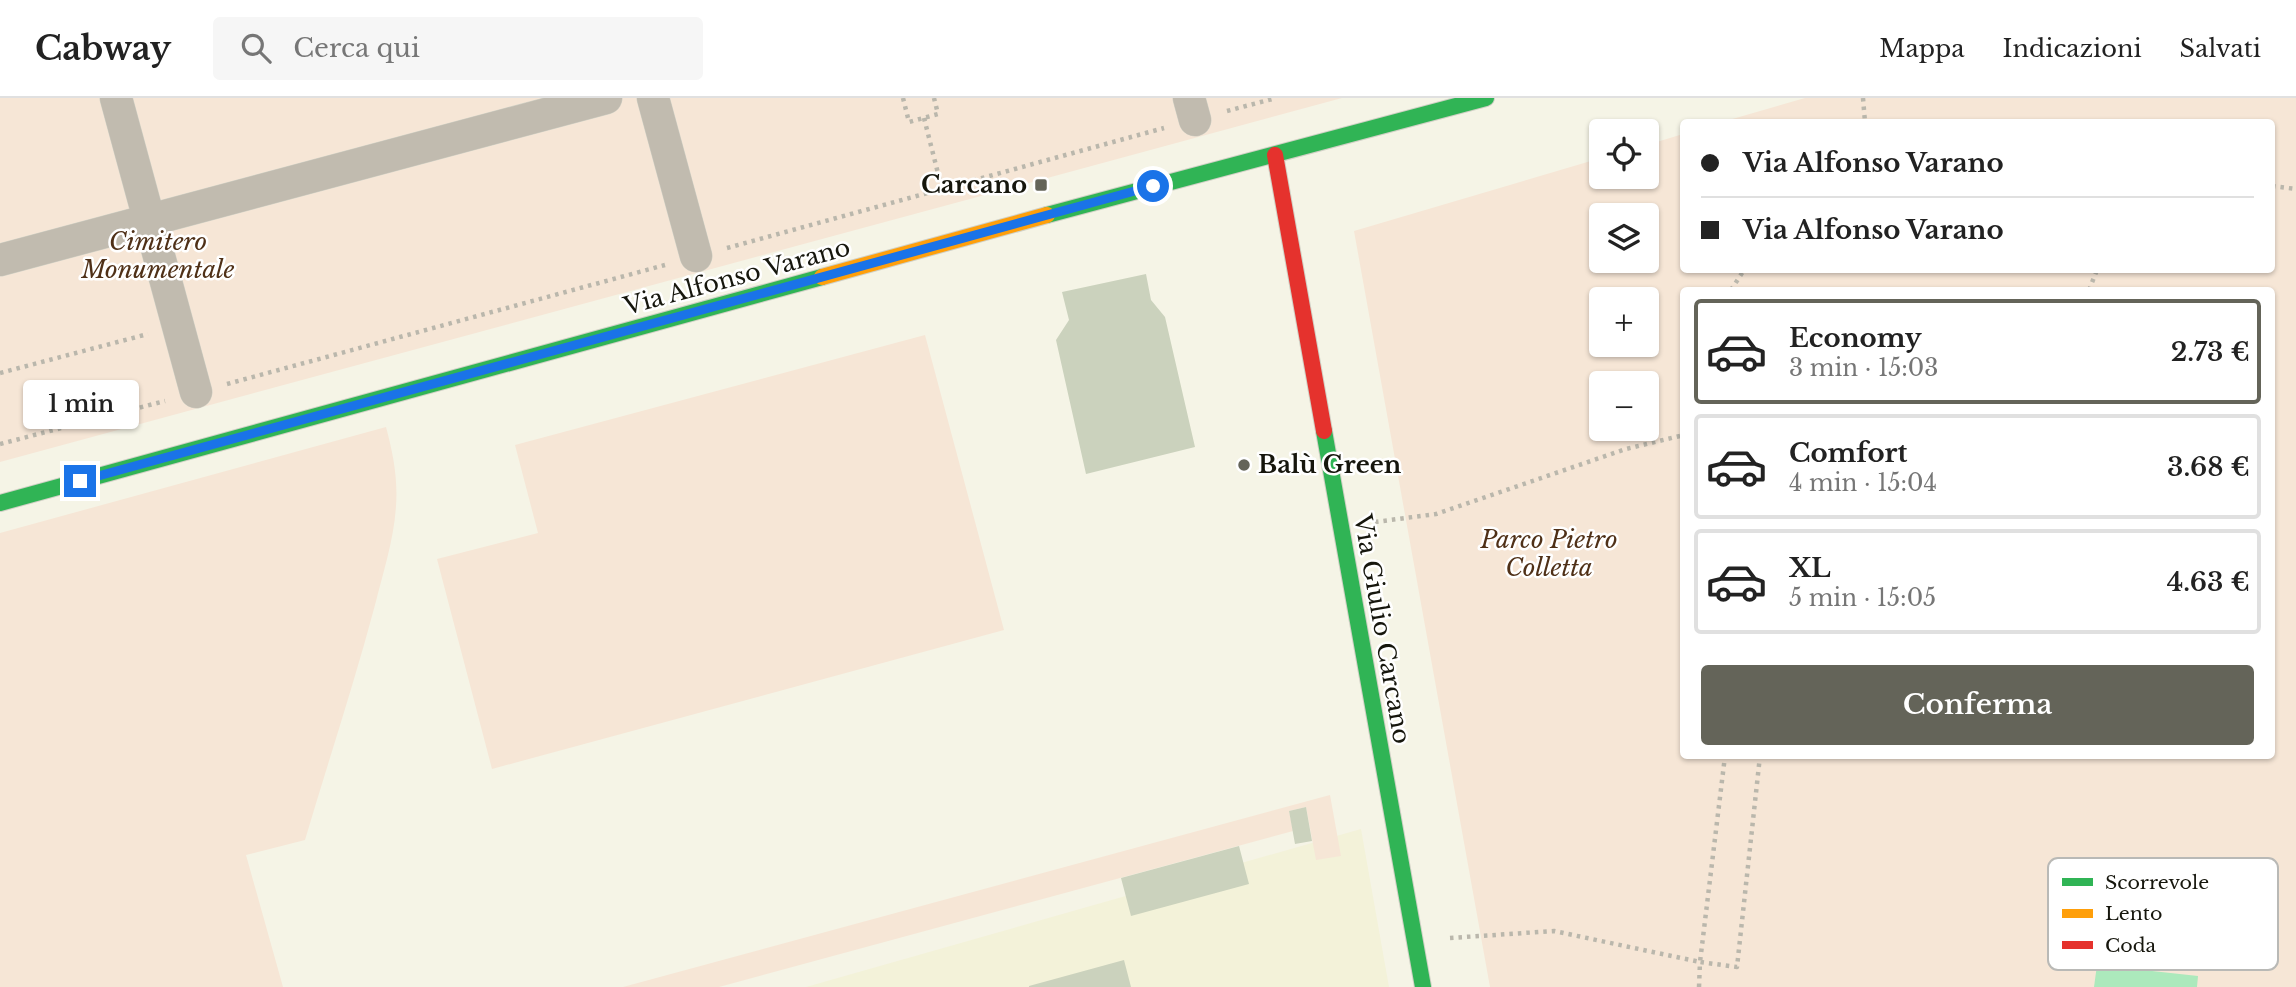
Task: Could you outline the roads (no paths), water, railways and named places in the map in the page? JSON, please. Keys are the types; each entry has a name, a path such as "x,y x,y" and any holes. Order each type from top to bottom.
{"street":[{"path":"116,98 196,393"},
{"path":"0,260 606,98"},
{"path":"653,98 696,256"},
{"name":"Via Alfonso Varano","path":"0,503 1207,171 1486,98"},
{"name":"Via Giulio Carcano","path":"1275,155 1423,987"}],"place":[{"name":"Carcano","path":"1041,185"},
{"name":"Balù Green","path":"1244,465"}],"park label":[{"name":"Cimitero Monumentale","path":"158,256"},
{"name":"Parco Pietro Colletta","path":"1549,554"}]}
